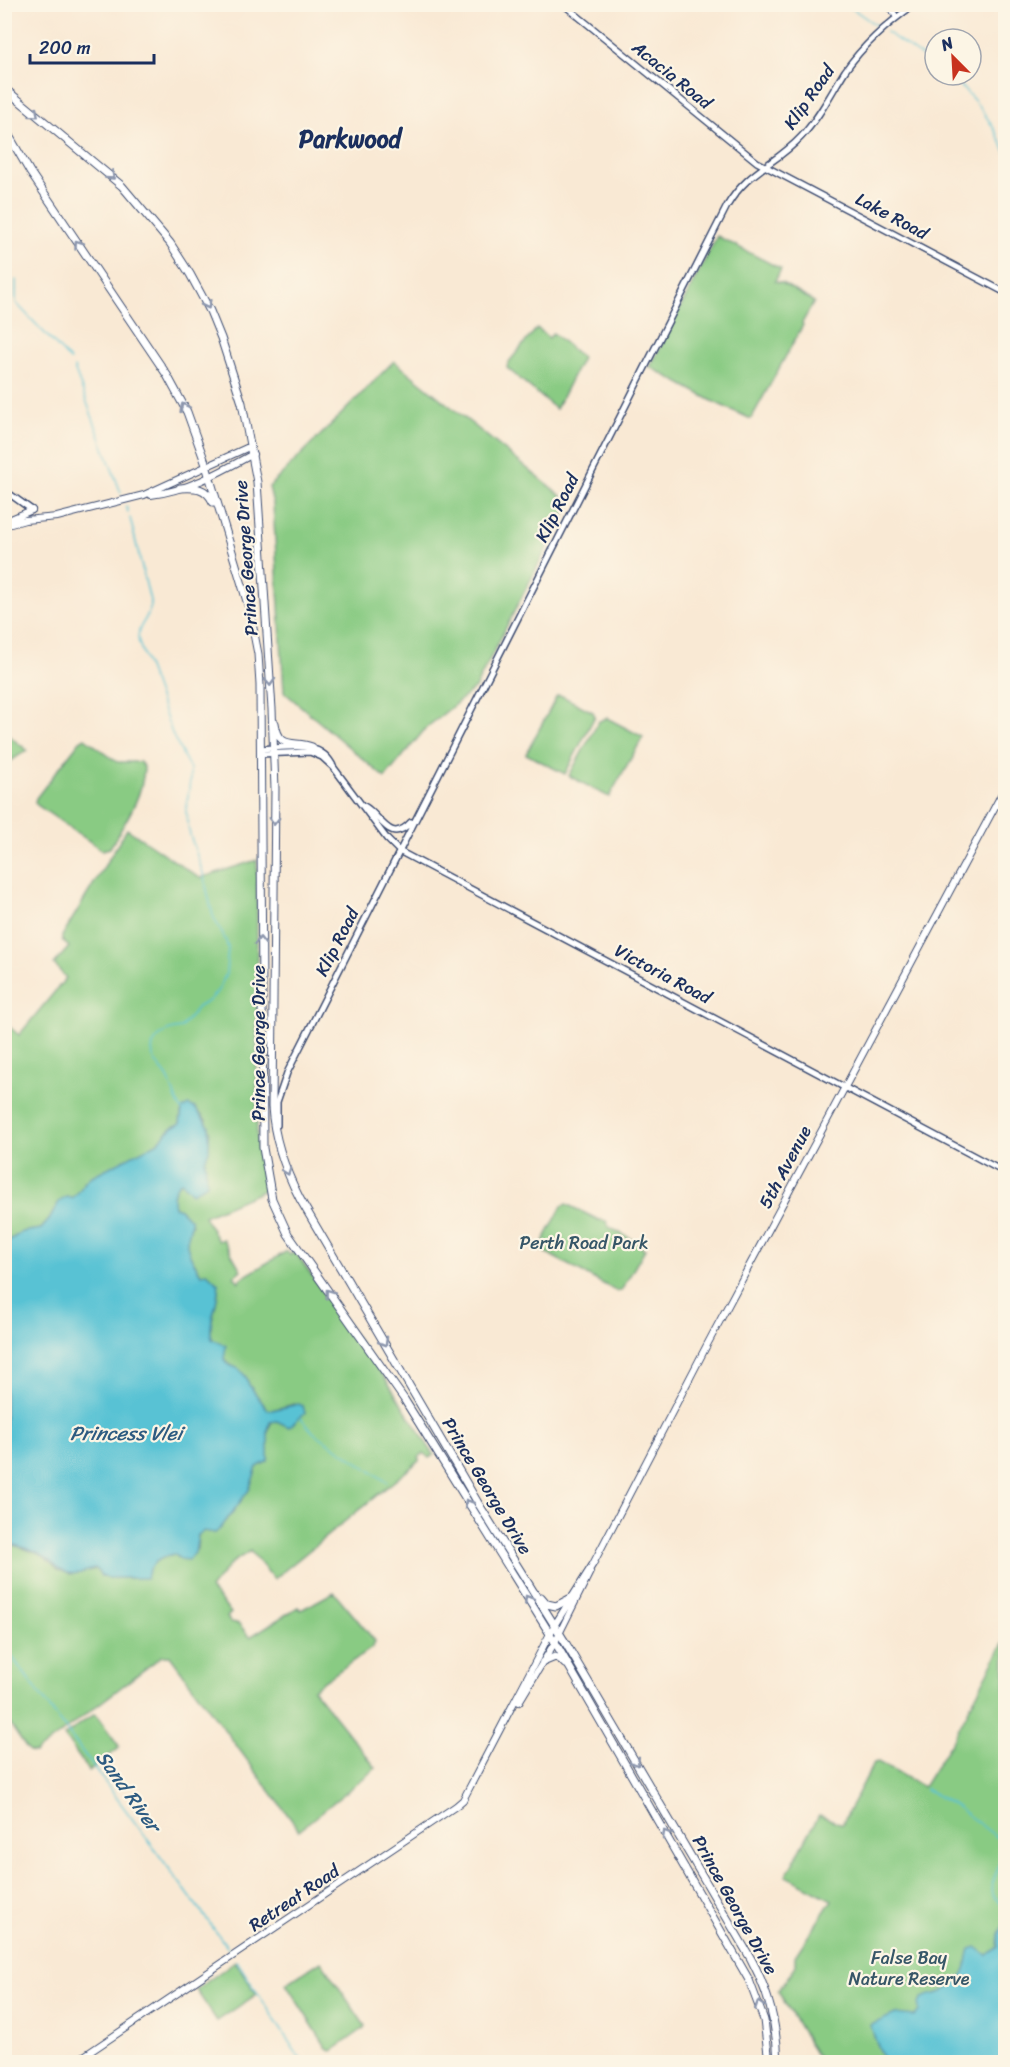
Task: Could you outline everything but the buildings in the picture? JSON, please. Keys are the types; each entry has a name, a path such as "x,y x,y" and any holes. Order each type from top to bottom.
{"main road":[{"name":"Prince George Drive","path":"4,88 122,186 170,243 203,297 221,338 242,404 253,454 260,510 272,709 275,789 273,1123 288,1174 300,1199 478,1503 560,1633 757,1970 769,1998 774,2018 778,2062"},
{"name":"Prince George Drive","path":"4,127 36,181 167,375 187,412 249,608 260,678 263,1155 269,1191 277,1212 288,1234 407,1404 592,1703 749,1980 764,2020 769,2062"},
{"path":"4,524 53,518 144,495 251,446"},
{"path":"144,495 159,494 180,488 209,477 253,454"},
{"path":"180,488 202,489 211,497 219,512"},
{"path":"4,524 32,510 53,518"},
{"path":"27,520 32,510"},
{"path":"272,709 276,732 283,741 291,745 312,747"},
{"name":"5th Avenue","path":"550,1634 593,1564 1005,786"},
{"path":"262,1131 265,1125 266,1106 272,1092"},
{"name":"5th Avenue","path":"555,1642 593,1564"},
{"path":"527,1582 549,1605 561,1605 571,1598"},
{"name":"Retreat Road","path":"75,2062 459,1804 501,1731 550,1634"},
{"name":"Retreat Road","path":"501,1731 555,1642"},
{"path":"543,1662 553,1657 562,1660 592,1703"}],"street":[{"name":"Acacia Road","path":"563,4 764,166"},
{"path":"889,4 896,17"},
{"name":"Klip Road","path":"277,1141 277,1102 287,1073 727,206 743,184 801,137 851,64 878,33 915,4"},
{"name":"Lake Road","path":"764,166 1005,293"},
{"path":"4,490 32,510"},
{"name":"Victoria Road","path":"260,752 312,747 326,754 387,839 399,851 1005,1173"},
{"name":"Victoria Road","path":"273,751 310,752 322,757 334,768"},
{"path":"362,805 371,809 387,828 393,830 405,828 416,816"},
{"name":"Klip Road","path":"272,1092 287,1073"}],"green space":[{"path":"717,236 781,269 775,281 814,302 751,419 714,402 650,367"},
{"path":"537,328 549,338 553,333 582,358 556,409 507,368 508,363"},
{"path":"394,361 570,503 475,688 426,728 385,778 284,692 273,504 269,487"},
{"path":"557,696 562,696 593,712 595,716 565,774 526,754"},
{"path":"607,718 643,737 609,797 569,776 599,721"},
{"path":"5,733 27,750 5,765"},
{"path":"85,738 117,762 140,762 144,767 140,789 132,809 110,848 102,850 35,802 80,741"},
{"path":"127,829 200,878 257,860 257,1147 265,1190 204,1216 218,1241 223,1239 241,1270 234,1276 239,1282 240,1279 287,1251 290,1255 295,1252 389,1384 434,1455 429,1458 424,1453 419,1457 419,1461 274,1579 250,1551 230,1564 210,1589 231,1613 227,1617 230,1622 238,1623 250,1637 298,1607 301,1610 334,1592 375,1641 373,1647 313,1689 376,1768 299,1830 170,1656 162,1656 35,1753 29,1752 5,1717 5,1549 11,1544 42,1555 59,1570 70,1574 97,1569 101,1576 116,1578 144,1576 155,1561 174,1554 180,1559 197,1549 200,1533 206,1531 215,1533 227,1520 249,1490 257,1467 268,1461 270,1424 273,1420 281,1422 294,1404 272,1410 267,1409 249,1385 246,1377 224,1359 220,1342 212,1339 211,1325 218,1284 207,1273 201,1274 187,1250 187,1237 192,1224 180,1209 174,1207 173,1201 174,1191 179,1183 182,1182 185,1186 206,1175 205,1160 210,1131 206,1120 195,1108 181,1113 180,1124 173,1127 157,1143 85,1181 81,1190 75,1195 59,1202 41,1229 22,1232 5,1243 4,1019 6,1024 19,1035 66,978 54,964 69,947 62,940 62,936"},
{"name":"Perth Road Park","path":"566,1204 599,1220 606,1221 609,1227 642,1245 641,1247 645,1249 621,1291 616,1291 541,1250 562,1206"},
{"name":"False Bay Nature Reserve","path":"1005,1640 1005,2062 820,2062 778,1991 795,1967 795,1956 832,1900 786,1876 819,1815 842,1824 874,1763 878,1762 923,1787 952,1741"},
{"path":"94,1714 119,1746 89,1771 64,1736"},
{"path":"235,1961 257,1994 217,2021 196,1990"},
{"path":"321,1961 365,2026 332,2051 328,2050 286,1984"}],"water":[{"name":"Princess Vlei","path":"188,1105 195,1108 209,1126 209,1150 205,1160 207,1184 192,1193 182,1182 179,1183 174,1191 173,1204 191,1220 187,1245 194,1262 201,1274 207,1273 218,1283 211,1325 212,1339 226,1346 224,1359 227,1364 239,1369 267,1409 299,1404 303,1406 305,1413 289,1427 277,1421 270,1422 268,1461 257,1467 249,1490 220,1529 215,1533 204,1531 198,1535 195,1553 188,1560 180,1559 174,1554 164,1557 153,1565 147,1578 108,1578 101,1576 94,1568 80,1573 67,1573 32,1550 12,1544 5,1549 5,1243 22,1232 41,1229 59,1202 66,1197 75,1196 90,1177 157,1143 173,1127 180,1124 182,1110"},
{"path":"1005,1923 1005,2062 886,2062 871,2025 895,2014 915,2016 923,1998 944,1991 959,1979 966,1968 970,1949 976,1947 987,1955 998,1947 999,1934"}],"waterway":[{"path":"846,4 877,26"},
{"path":"886,32 923,57"},
{"path":"961,87 982,110 1006,153"},
{"path":"4,266 11,273"},
{"path":"16,280 16,303 70,360"},
{"path":"74,368 121,493"},
{"path":"126,506 128,512"},
{"path":"130,518 151,605 140,628 139,643 173,736 190,769 186,811 190,835 203,873 213,916 228,948 226,974 219,989 210,1000 198,1007 181,1028 163,1034 154,1042 152,1048 155,1061 168,1077 182,1110"},
{"path":"301,1418 313,1432 387,1482"},
{"path":"506,1523 511,1532"},
{"path":"514,1538 522,1550"},
{"name":"Sand River","path":"4,1646 231,1952"},
{"path":"926,1789 957,1807 998,1838 1001,1846 1000,1862 991,1889 993,1896 1006,1908"},
{"name":"Sand River","path":"237,1961 302,2062"}],"district":[{"name":"Parkwood","path":"350,139"}]}
